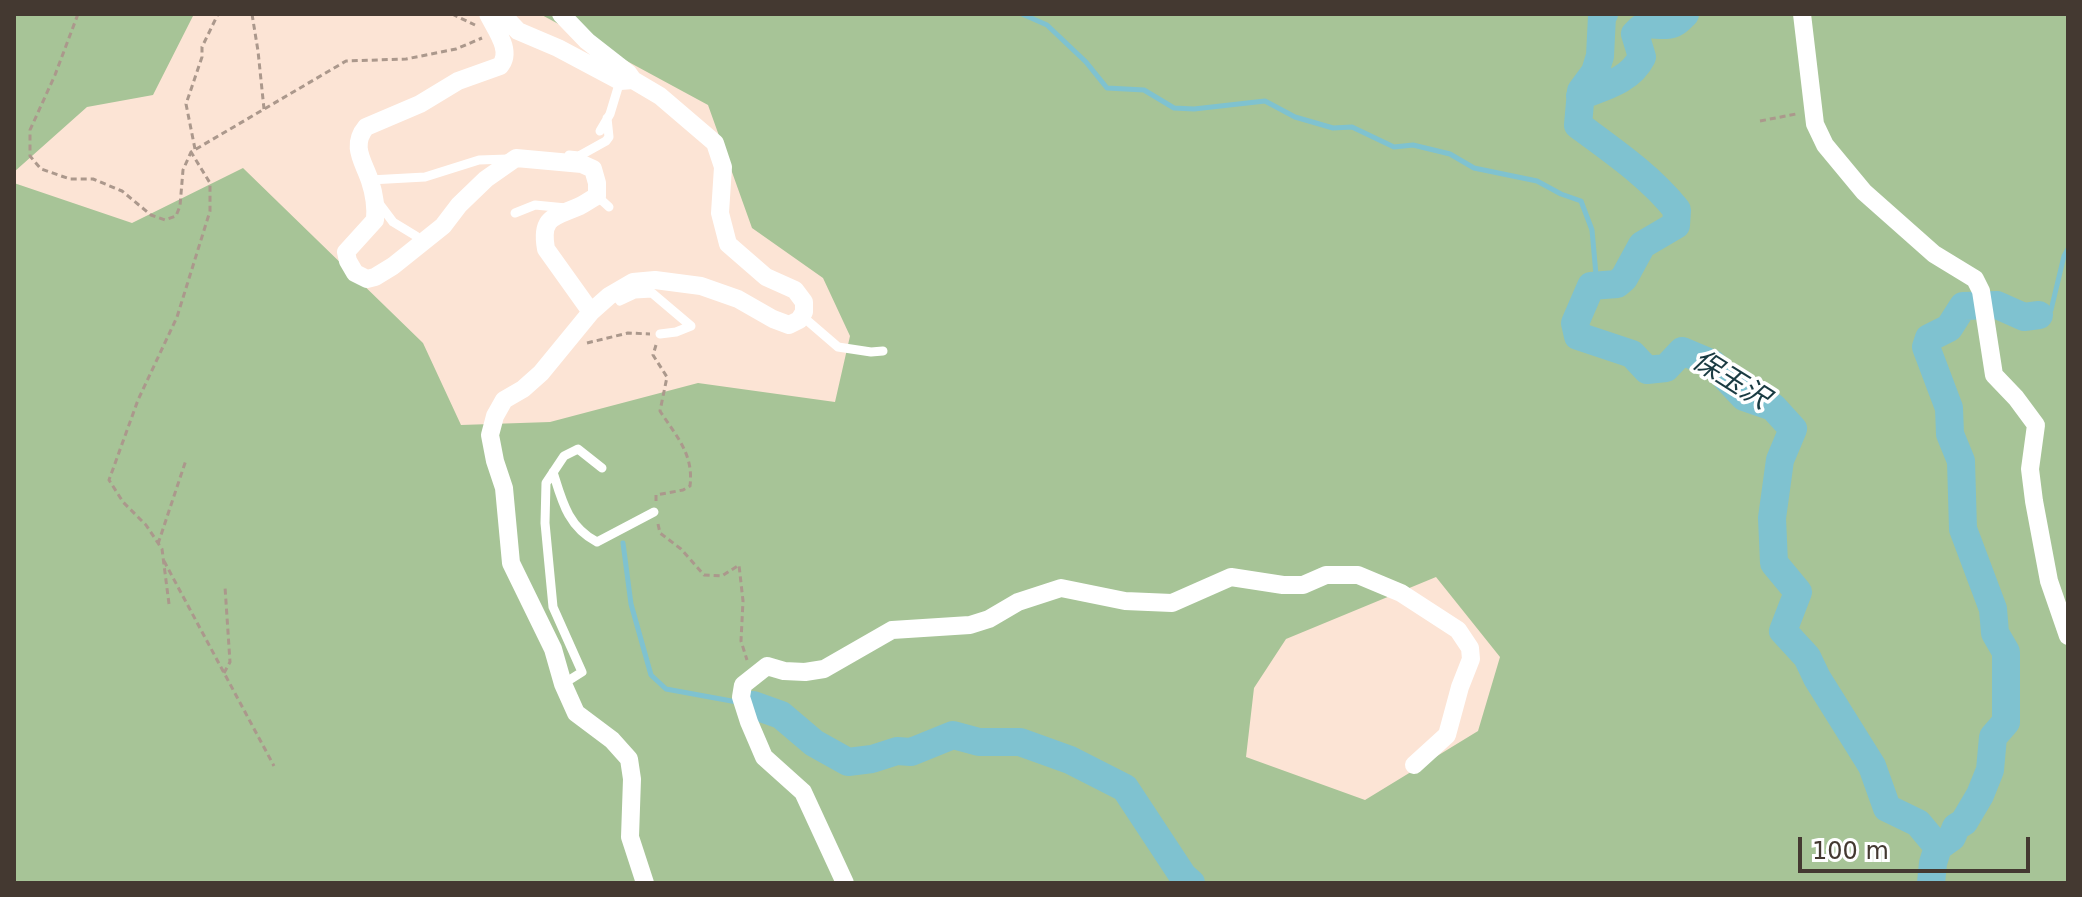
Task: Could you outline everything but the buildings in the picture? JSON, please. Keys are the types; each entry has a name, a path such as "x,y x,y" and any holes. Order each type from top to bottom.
{"street":[{"path":"488,14 505,57 500,66 458,81 420,104 363,130 358,149 372,188 375,220 346,252 348,261 355,273 367,279 375,277 443,226 486,179 516,158 582,164 593,169 603,201 569,209 550,218 545,228 546,249 591,312"},
{"path":"502,14 518,31 660,96 715,143 723,167 720,213 728,244 766,277 795,290 804,302 802,316 789,325 738,299 701,286 655,280 633,282 591,312 541,373 504,400 495,416 490,435 504,488 511,563 553,649 563,684 576,713 612,740 629,759 632,779 630,837 645,883"},
{"path":"561,14 587,41 628,73 626,81"},
{"path":"1802,14 1815,124 1825,145 1864,192 1934,254 1975,279 1981,291 1994,375 2036,425 2030,469 2034,501 2049,581 2068,636"},
{"path":"845,883 803,792 764,757 741,697 743,685 767,666 784,671 824,669 892,630 970,625 989,619 1018,602 1061,588 1125,601 1172,603 1231,577 1303,585 1326,575 1358,575 1401,593 1458,630 1470,648 1471,659 1447,735 1414,765"}],"lane":[{"path":"600,131 626,81"},
{"path":"552,161 554,154 579,156 606,141 609,137 607,118"},
{"path":"420,244 416,236 393,222 372,188 425,177 479,160 516,158"},
{"path":"515,213 535,205 569,209"},
{"path":"615,293 620,301 635,294 652,293 691,326 660,334"},
{"path":"802,316 838,347 883,351"},
{"path":"563,684 582,672 553,607 545,523 546,483 564,456 578,449 602,468"},
{"path":"553,472 563,505 572,520 585,535 597,542 654,512"}],"path":[{"path":"78,14 30,130 30,156 41,169 70,179 93,179 122,191 151,215 165,220 176,216 180,206 183,170 193,150 346,61 406,59 456,49 498,34"},
{"path":"169,604 162,549 109,480 138,400 177,317 210,211 210,183 193,150 186,104 202,57 202,47 218,14"},
{"path":"252,14 264,110"},
{"path":"1760,121 1814,110"},
{"path":"586,343 628,333 660,334 662,340 656,345 653,355 667,377 660,411 686,453 692,475 690,486 683,490 656,495 654,512 660,533 681,549 704,575 722,576 739,565 743,601 741,641 749,668 756,673"},
{"path":"158,544 186,460"},
{"path":"163,559 274,766"},
{"path":"224,673 230,662 225,587"}],"green space":[{"path":"14,14 194,14 153,95 87,107 14,172"},
{"path":"540,14 2068,14 2068,883 14,883 14,183 132,223 243,168 423,343 461,425 550,422 698,383 835,402 850,336 823,278 752,228 708,105","holes":["1436,577 1500,657 1478,731 1365,800 1246,757 1254,688 1286,639"]}],"waterway":[{"path":"1022,14 1047,25 1086,62 1107,88 1144,90 1174,108 1194,109 1265,101 1295,117 1333,128 1352,127 1394,147 1413,145 1450,154 1474,168 1537,181 1581,201 1592,230 1597,286"},
{"name":"保玉沢","path":"1604,14 1600,56 1595,72 1581,91 1578,125 1655,186 1677,210 1676,225 1642,245 1624,278 1617,284 1591,286 1575,323 1578,336 1632,354 1647,370 1666,368 1682,351 1713,364 1744,397 1773,407 1793,429 1780,460 1772,518 1774,563 1798,592 1783,631 1807,657 1872,766 1887,808 1918,823 1938,847 1931,883"},
{"path":"1580,96 1615,82 1637,65 1642,57 1635,34 1639,30 1650,25 1672,24 1685,14"},
{"path":"2039,315 2051,310 2068,249"},
{"path":"1938,847 1952,837 1956,827 1964,822 1990,770 1993,737 2006,722 2006,652 1995,633 1993,609 1963,529 1961,461 1950,434 1949,408 1926,347 1929,338 1949,328 1963,306 1997,305 2024,317 2039,315"},
{"path":"623,543 631,604 651,675 666,689 737,702"},
{"path":"753,705 781,715 814,743 848,762 897,751 911,752 953,735 979,742 1020,742 1070,760 1125,788 1183,876 1191,883"}]}
